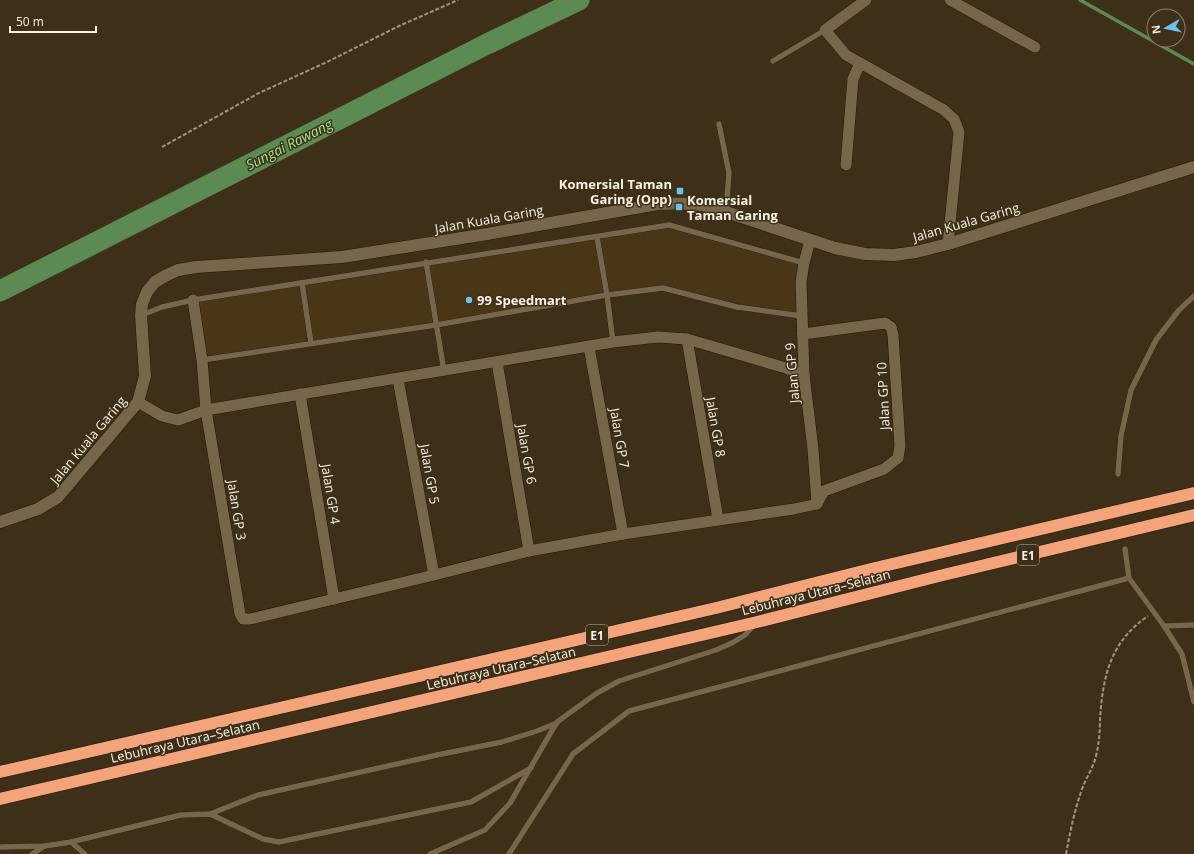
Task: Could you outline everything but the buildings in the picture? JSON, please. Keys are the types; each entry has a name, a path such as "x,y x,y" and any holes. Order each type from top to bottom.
{"highway":[{"name":"Lebuhraya Utara–Selatan","path":"0,772 716,608 870,569 1194,494"},
{"name":"Lebuhraya Utara–Selatan","path":"0,799 757,622 947,574 1194,515"}],"street":[{"path":"866,0 825,30 846,55 944,110 954,119 958,132 948,244"},
{"path":"950,0 1035,47"},
{"path":"846,165 853,79 860,63"},
{"name":"Jalan Kuala Garing","path":"0,522 38,509 58,497 138,402 145,376 141,315 142,304 147,292 154,282 178,270 196,267 342,257 487,234 658,204 677,203 697,204 726,212 835,248 865,254 894,255 916,252 948,244 1194,167"},
{"name":"Jalan GP 9","path":"810,240 801,282 802,334 804,375 813,449 817,504"},
{"name":"Jalan GP 3","path":"193,300 202,360 206,410 240,614 243,619 250,619 334,599"},
{"name":"Jalan GP 10","path":"802,334 885,324 891,327 893,335 900,446 898,458 884,469 824,491 817,504"},
{"path":"138,402 162,416 178,420 206,410 613,342 658,337 686,339 786,368 804,375"},
{"name":"Jalan GP 8","path":"686,339 718,519"},
{"name":"Jalan GP 7","path":"589,347 623,534"},
{"name":"Jalan GP 6","path":"497,362 529,551"},
{"name":"Jalan GP 5","path":"398,379 434,575"},
{"name":"Jalan GP 4","path":"300,394 334,599"},
{"path":"334,599 529,551 623,534 794,509 817,504"}],"lane":[{"path":"773,61 825,30"},
{"path":"719,124 729,173 726,212"},
{"path":"141,315 162,307 193,300 426,262 669,225 804,263"},
{"path":"597,237 613,342"},
{"path":"426,262 444,371"},
{"path":"302,283 311,343"},
{"path":"202,360 436,325 607,295 663,288 737,307 802,316"},
{"path":"1118,474 1121,436 1131,390 1156,340 1179,310 1194,296"},
{"path":"1125,549 1129,578 1164,626 1182,654 1194,702"},
{"path":"509,854 572,754 629,711 1129,578"},
{"path":"0,847 45,846 71,842 181,815 210,814 258,795 436,755 502,742 537,731 557,722 597,693 619,681 716,650 732,643 745,635 757,622"},
{"path":"1164,626 1194,625"},
{"path":"430,854 485,830 510,802 557,722"},
{"path":"210,814 263,839 279,842 471,802 530,768"},
{"path":"71,842 85,854"},
{"path":"32,854 45,846"}],"path":[{"path":"162,147 259,93 399,26 458,0"},
{"path":"1066,854 1081,792 1091,772 1098,748 1104,686 1107,670 1113,653 1125,637 1142,620 1154,612"}],"shaded area":[{"path":"668,228 797,264 798,313 737,303 663,285 533,305 428,324 206,356 198,302 463,259"}],"waterway":[{"name":"Sungai Rawang","path":"0,291 487,44 579,0"},
{"path":"1080,0 1194,64"}],"place":[{"name":"Komersial Taman Garing (Opp)","path":"680,191"},
{"name":"Komersial Taman Garing","path":"679,207"},
{"name":"99 Speedmart","path":"469,300"}]}
